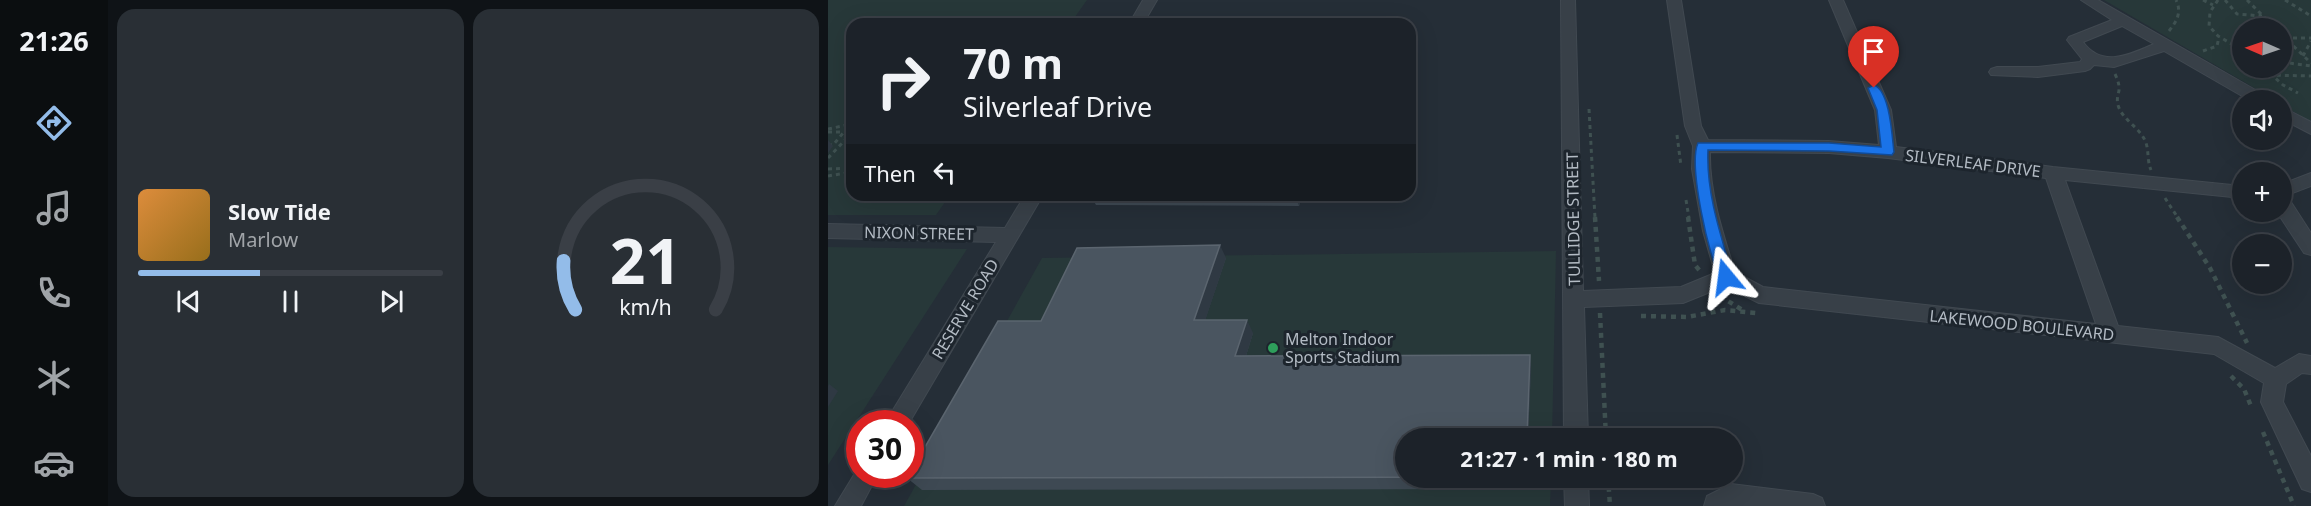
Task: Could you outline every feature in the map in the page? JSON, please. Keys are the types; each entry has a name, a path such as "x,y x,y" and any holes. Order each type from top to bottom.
{"street":[{"path":"1140,18 1150,0"},
{"name":"TULLIDGE STREET","path":"1568,0 1576,428"},
{"path":"1574,299 1600,307 1683,296 1726,277 1713,231 1701,169 1702,152 1693,126 1674,0"},
{"path":"1836,0 1883,110 1888,152"},
{"path":"2088,0 2163,46 2242,90"},
{"path":"2122,21 2074,40 2080,52 2089,60 2110,63 2163,46"},
{"path":"1997,72 2070,69 2085,66 2089,60"},
{"path":"2292,116 2307,122"},
{"name":"SILVERLEAF DRIVE","path":"1702,152 1829,147 2232,191"},
{"path":"2053,173 2110,333"},
{"path":"2292,187 2311,179"},
{"name":"RESERVE ROAD","path":"905,410 1030,201"},
{"path":"2292,219 2311,248"},
{"name":"NIXON STREET","path":"828,231 1010,235"},
{"name":"LAKEWOOD BOULEVARD","path":"1726,277 1759,295 2218,346 2231,363 2276,379"},
{"path":"2311,365 2299,363 2276,379 2272,402 2311,481"},
{"path":"847,506 858,488"},
{"path":"1576,488 1577,506"},
{"path":"1716,506 1731,496 1812,506"}],"path":[{"path":"2169,31 2179,15 2180,6 2176,0"},
{"path":"2204,0 2213,4"},
{"path":"2218,0 2213,4 2208,17 2214,32 2232,45"},
{"path":"2225,0 2237,14 2262,16"},
{"path":"2240,0 2247,0 2262,16"},
{"path":"2285,0 2311,16"},
{"path":"2293,3 2298,0"},
{"path":"2160,26 2176,34"},
{"path":"2292,37 2311,39 2303,56"},
{"path":"2196,45 2213,54"},
{"path":"2292,45 2311,64"},
{"path":"2110,63 2121,86 2117,103 2121,112 2146,142 2147,161 2157,184 2210,268 2248,346 2231,363 2253,410"},
{"path":"2292,63 2311,64"},
{"path":"2292,76 2311,76"},
{"path":"2277,78 2283,85 2298,93"},
{"path":"1589,107 1606,428"},
{"path":"828,131 846,125"},
{"path":"828,131 844,132"},
{"path":"828,145 832,145 844,132"},
{"path":"828,158 846,139"},
{"path":"1680,158 1702,152"},
{"path":"828,169 846,170"},
{"path":"828,176 837,176 846,172"},
{"path":"1600,307 1611,316"},
{"path":"1633,316 1687,317 1725,310 1768,314"},
{"path":"2262,431 2295,506"},
{"path":"1609,488 1610,506"}],"shaded area":[{"path":"828,0 1087,0 1074,18 846,18 846,201 946,201 936,215 828,215"},
{"path":"2104,0 2311,0 2311,122 2292,111 2292,90 2258,90 2237,78 2292,78 2292,18 2232,18 2232,75"},
{"path":"828,247 967,249 863,410 846,410 846,437 828,465"},
{"name":"Melton Indoor Sports Stadium","path":"1556,251 1552,428 1395,428 1395,488 1551,488 1550,506 904,506 914,488 924,488 924,470 1042,258"}],"building":[{"name":"Melton Indoor Sports Stadium","path":"1220,245 1194,320 1247,320 1235,356 1530,355 1527,428 1395,428 1395,477 924,478 924,449 998,321 1041,321 1077,248"}],"place":[{"name":"Melton Indoor Sports Stadium","path":"1273,348"}],"route":[{"path":"1726,277 1713,231 1701,169 1702,146 1829,147 1888,152 1883,110 1874,88"}]}
